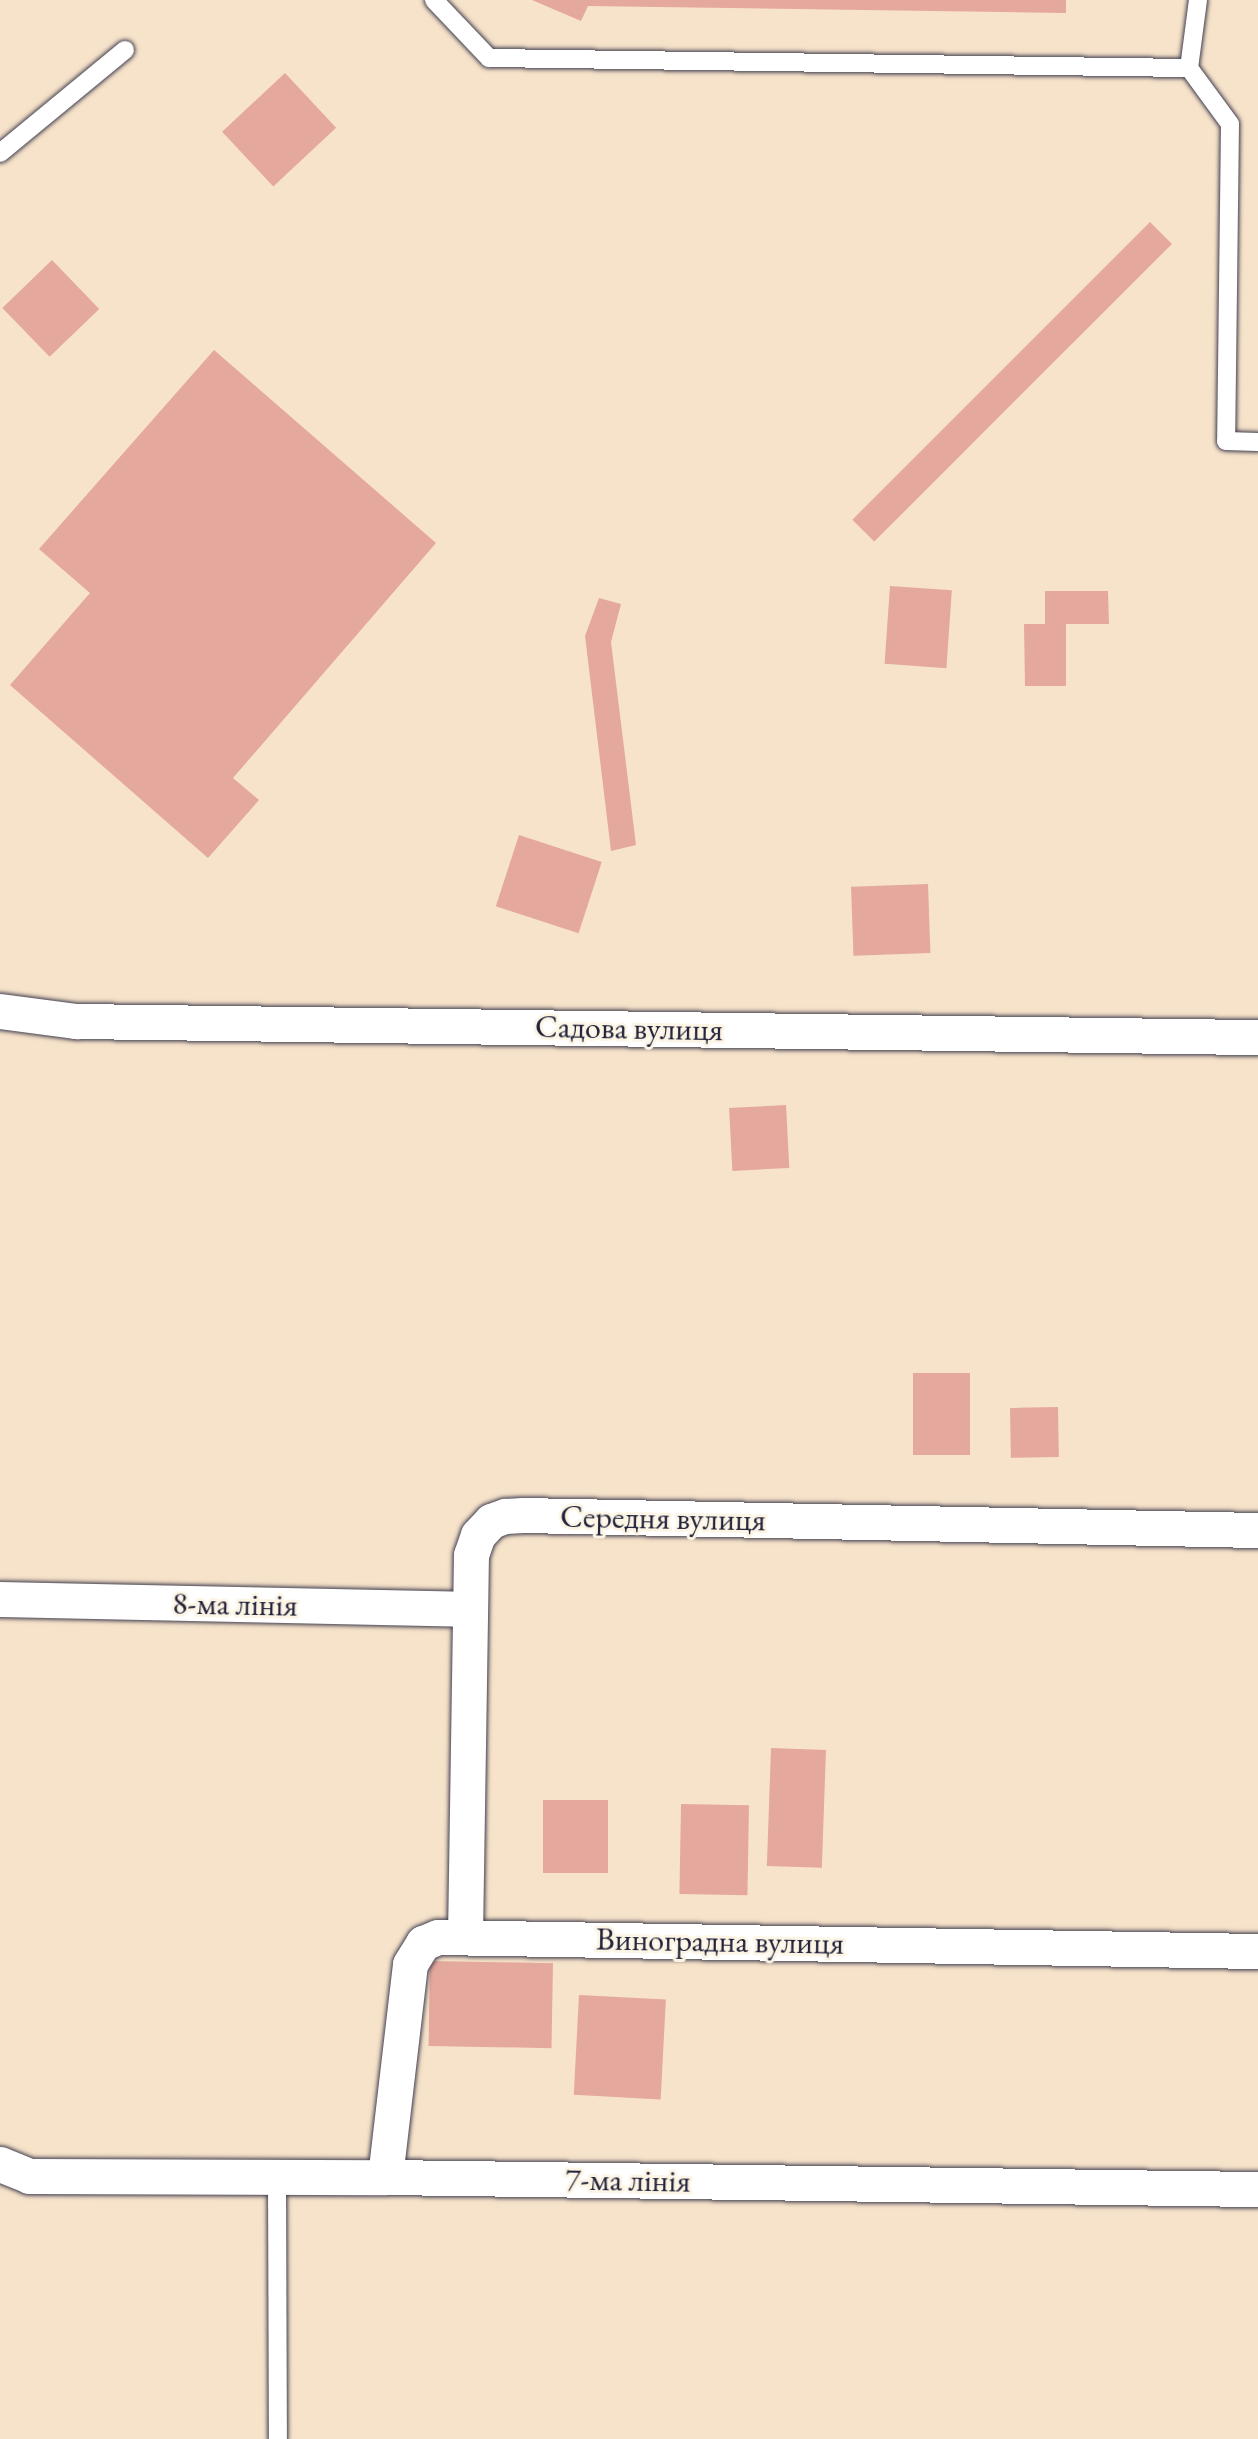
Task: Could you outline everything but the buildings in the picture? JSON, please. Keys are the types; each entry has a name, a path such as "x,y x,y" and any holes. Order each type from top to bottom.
{"street":[{"name":"Садова вулиця","path":"0,1011 76,1021 1258,1037"},
{"name":"Середня вулиця","path":"465,1936 471,1555 474,1545 491,1521 505,1516 1258,1530"},
{"name":"8-ма лінія","path":"0,1599 470,1609"},
{"name":"Виноградна вулиця","path":"385,2177 410,1964 423,1943 438,1937 1258,1951"},
{"name":"7-ма лінія","path":"0,2164 29,2176 277,2179 385,2177 1258,2189"}],"lane":[{"path":"434,0 489,58 1189,68"},
{"path":"1198,0 1189,68 1230,124 1226,441 1258,442"},
{"path":"0,153 125,50"},
{"path":"277,2179 278,2439"}]}
